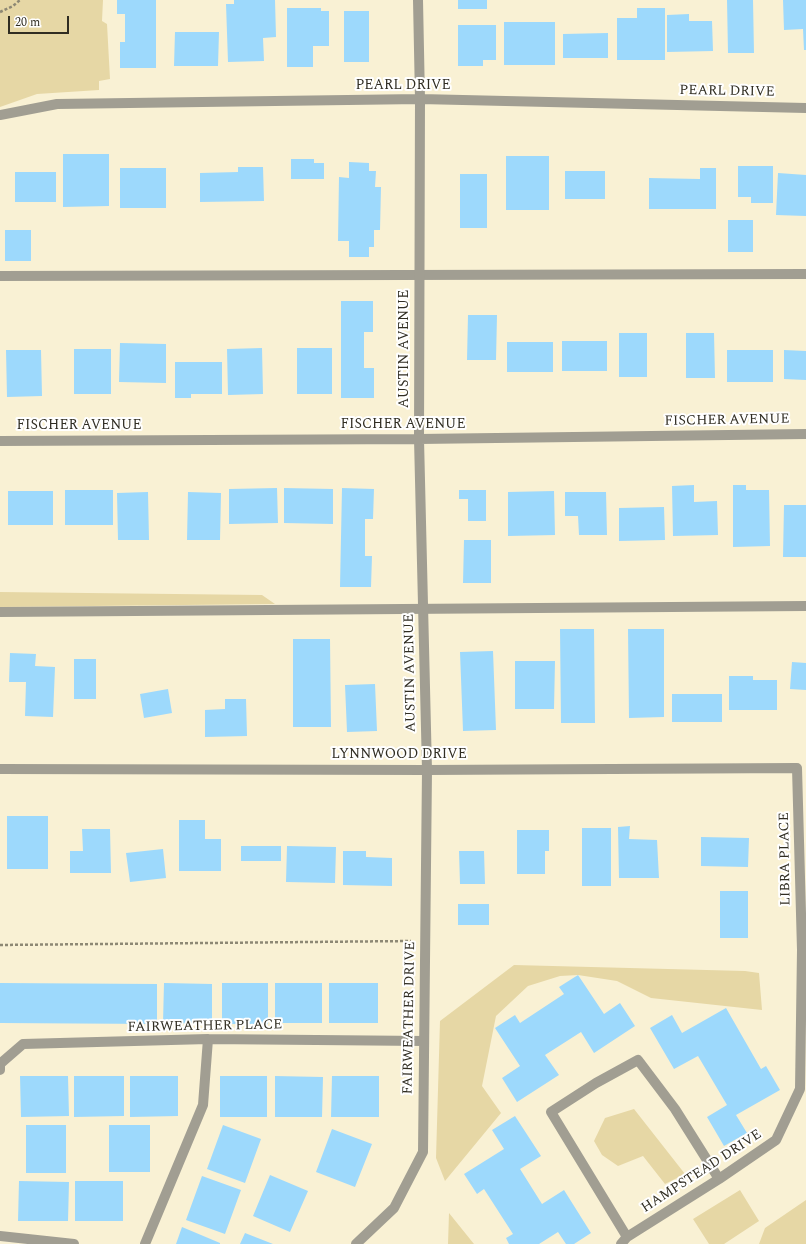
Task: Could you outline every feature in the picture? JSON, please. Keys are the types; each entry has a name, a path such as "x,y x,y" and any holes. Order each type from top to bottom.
{"street":[{"name":"AUSTIN AVENUE","path":"418,0 420,98 419,439 427,770"},
{"name":"PEARL DRIVE","path":"0,115 57,104 420,98 806,108"},
{"path":"0,276 806,274"},
{"name":"FISCHER AVENUE","path":"0,440 419,439 806,434"},
{"path":"0,612 806,606"},
{"name":"LYNNWOOD DRIVE","path":"0,769 427,770 798,768"},
{"name":"LIBRA PLACE","path":"798,768 804,950"},
{"name":"FAIRWEATHER DRIVE","path":"356,1244 394,1208 423,1152 427,770"},
{"name":"HAMPSTEAD DRIVE","path":"624,1241 776,1140 800,1089 804,950"},
{"path":"145,1244 203,1105 208,1039"},
{"name":"FAIRWEATHER PLACE","path":"0,1070 0,1064 23,1044 208,1039 424,1041"},
{"path":"624,1241 551,1112 596,1082 638,1060 674,1109 719,1179"},
{"path":"0,1236 74,1244"}],"path":[{"path":"0,12 13,6 20,0"},
{"path":"0,945 425,941"}],"shaded area":[{"path":"0,0 103,0 102,21 107,24 110,79 99,81 99,90 37,94 0,107"},
{"path":"0,592 262,595 275,604 0,607"},
{"path":"514,965 745,971 759,973 762,1010 651,998 617,981 578,975 560,976 528,986 496,1016 482,1086 501,1113 445,1181 436,1158 440,1021"},
{"path":"634,1109 685,1174 665,1184 643,1156 618,1166 602,1155 594,1141 605,1118"},
{"path":"740,1190 759,1221 724,1244 709,1244 693,1219"},
{"path":"806,1200 806,1244 759,1244 765,1228"},
{"path":"449,1213 474,1244 448,1244"}],"building":[{"path":"117,0 156,0 156,68 120,68 120,42 125,42 125,14 117,14"},
{"path":"234,0 275,0 276,37 263,38 264,61 228,62 226,4 234,4"},
{"path":"458,0 487,0 487,9 458,9"},
{"path":"727,0 753,0 754,53 728,53"},
{"path":"783,0 806,0 806,50 804,50 803,29 784,30"},
{"path":"287,8 321,8 321,11 329,11 329,46 313,46 313,67 287,67"},
{"path":"637,8 665,8 665,60 617,60 617,18 637,18"},
{"path":"344,11 369,11 369,62 344,62"},
{"path":"689,14 689,21 712,21 713,51 667,52 667,15"},
{"path":"504,22 555,22 555,65 504,65"},
{"path":"458,25 496,25 496,60 483,60 483,66 458,66"},
{"path":"175,32 219,32 218,66 174,66"},
{"path":"608,33 608,58 563,58 563,34"},
{"path":"63,154 109,154 109,206 63,207"},
{"path":"506,156 549,156 549,210 506,210"},
{"path":"291,159 314,159 314,163 324,163 324,179 291,179"},
{"path":"349,162 369,163 369,171 376,171 375,187 381,187 380,230 374,230 374,247 369,247 369,257 349,257 349,241 338,241 339,177 349,178"},
{"path":"738,166 773,166 773,203 751,203 751,197 738,197"},
{"path":"238,167 263,167 264,201 200,202 200,173 238,172"},
{"path":"120,168 166,168 166,208 120,208"},
{"path":"700,168 716,168 716,209 649,209 649,178 700,179"},
{"path":"565,171 605,171 605,199 565,199"},
{"path":"15,172 56,172 56,202 15,202"},
{"path":"778,173 806,175 806,216 776,215"},
{"path":"460,174 487,174 487,228 460,228"},
{"path":"728,220 753,220 753,252 728,252"},
{"path":"5,230 31,230 31,261 5,261"},
{"path":"341,301 373,301 373,332 364,332 364,368 374,368 374,398 341,398"},
{"path":"468,315 497,315 496,360 467,360"},
{"path":"619,333 647,333 647,377 619,377"},
{"path":"686,333 714,333 715,378 686,378"},
{"path":"562,341 607,341 607,371 562,371"},
{"path":"507,342 553,342 553,372 507,372"},
{"path":"120,343 166,344 166,383 119,382"},
{"path":"262,348 263,394 228,395 227,349"},
{"path":"297,348 332,348 332,394 297,394"},
{"path":"74,349 111,349 111,394 74,394"},
{"path":"6,350 41,350 42,396 7,397"},
{"path":"727,350 773,350 773,382 727,382"},
{"path":"784,350 806,351 806,380 784,379"},
{"path":"175,362 222,362 222,394 191,394 191,398 175,398"},
{"path":"694,485 694,502 717,501 718,535 673,536 672,486"},
{"path":"733,485 746,485 746,490 769,490 770,546 733,547"},
{"path":"277,488 278,523 229,524 229,489"},
{"path":"284,488 333,489 333,524 284,523"},
{"path":"342,488 374,489 373,519 365,519 365,556 372,556 371,587 340,587"},
{"path":"65,490 113,490 113,525 65,525"},
{"path":"459,490 486,490 486,521 468,521 468,499 459,499"},
{"path":"8,491 53,491 53,525 8,525"},
{"path":"554,491 555,535 508,536 508,492"},
{"path":"148,492 149,540 118,540 117,493"},
{"path":"188,492 221,493 220,540 187,540"},
{"path":"565,492 606,492 607,535 579,535 578,516 565,516"},
{"path":"784,505 806,505 806,557 783,557"},
{"path":"664,507 665,540 619,541 619,508"},
{"path":"464,540 491,540 491,583 463,583"},
{"path":"560,629 594,629 595,723 561,723"},
{"path":"628,629 664,629 664,717 629,718"},
{"path":"293,639 330,639 331,727 293,727"},
{"path":"493,651 496,730 463,731 460,652"},
{"path":"10,653 36,654 35,666 55,667 53,717 25,716 26,682 9,682"},
{"path":"74,659 96,659 96,699 74,699"},
{"path":"515,661 555,661 554,709 515,709"},
{"path":"792,662 806,663 806,690 790,689"},
{"path":"729,676 753,676 753,680 777,680 777,710 729,710"},
{"path":"375,684 377,731 347,732 345,685"},
{"path":"168,689 172,713 144,718 140,694"},
{"path":"672,694 722,694 722,722 672,722"},
{"path":"225,699 246,699 247,736 205,737 205,710 225,709"},
{"path":"7,816 48,816 48,869 7,869"},
{"path":"179,820 205,820 205,839 221,839 221,871 179,871"},
{"path":"630,826 629,839 657,840 659,878 619,878 618,827"},
{"path":"582,828 611,828 611,886 582,886"},
{"path":"82,829 110,829 111,873 70,873 70,851 83,851"},
{"path":"517,830 549,830 549,851 545,851 545,874 517,874"},
{"path":"701,837 749,838 748,867 701,866"},
{"path":"241,846 281,846 281,861 241,861"},
{"path":"287,846 336,847 335,883 286,882"},
{"path":"163,849 166,878 130,882 126,853"},
{"path":"343,851 366,851 366,857 392,858 392,886 343,885"},
{"path":"459,851 484,851 485,884 460,884"},
{"path":"720,891 748,891 748,938 720,938"},
{"path":"458,904 489,904 489,925 458,925"},
{"path":"578,975 604,1014 620,1003 635,1026 594,1053 581,1032 545,1055 559,1075 517,1102 502,1078 520,1066 495,1028 515,1015 520,1023 564,994 559,987"},
{"path":"0,983 157,984 157,1024 0,1023"},
{"path":"164,983 212,984 212,1024 163,1023"},
{"path":"222,983 268,983 268,1024 222,1024"},
{"path":"275,983 322,983 322,1023 275,1023"},
{"path":"329,983 378,983 378,1023 329,1023"},
{"path":"726,1008 761,1069 766,1066 780,1090 736,1115 747,1133 724,1146 707,1117 727,1105 698,1056 674,1069 650,1028 672,1015 682,1033"},
{"path":"20,1076 68,1076 69,1116 21,1117"},
{"path":"74,1076 124,1076 124,1116 74,1117"},
{"path":"130,1076 178,1076 178,1116 130,1117"},
{"path":"220,1076 267,1076 267,1117 220,1117"},
{"path":"275,1076 323,1077 322,1117 275,1117"},
{"path":"332,1076 379,1076 379,1117 331,1117"},
{"path":"515,1116 541,1156 520,1169 542,1204 564,1190 591,1233 574,1244 566,1244 558,1232 539,1244 509,1244 506,1238 513,1234 484,1189 477,1194 464,1174 504,1149 492,1130"},
{"path":"26,1125 66,1125 66,1173 26,1173"},
{"path":"109,1125 150,1125 150,1172 109,1172"},
{"path":"223,1125 261,1139 245,1183 207,1169"},
{"path":"332,1129 372,1144 355,1187 316,1172"},
{"path":"270,1175 308,1191 290,1232 253,1216"},
{"path":"202,1176 241,1190 225,1234 186,1220"},
{"path":"19,1181 69,1182 68,1221 18,1221"},
{"path":"75,1181 123,1181 123,1221 75,1221"},
{"path":"182,1227 220,1243 220,1244 176,1244"},
{"path":"245,1233 273,1244 240,1244"}]}
